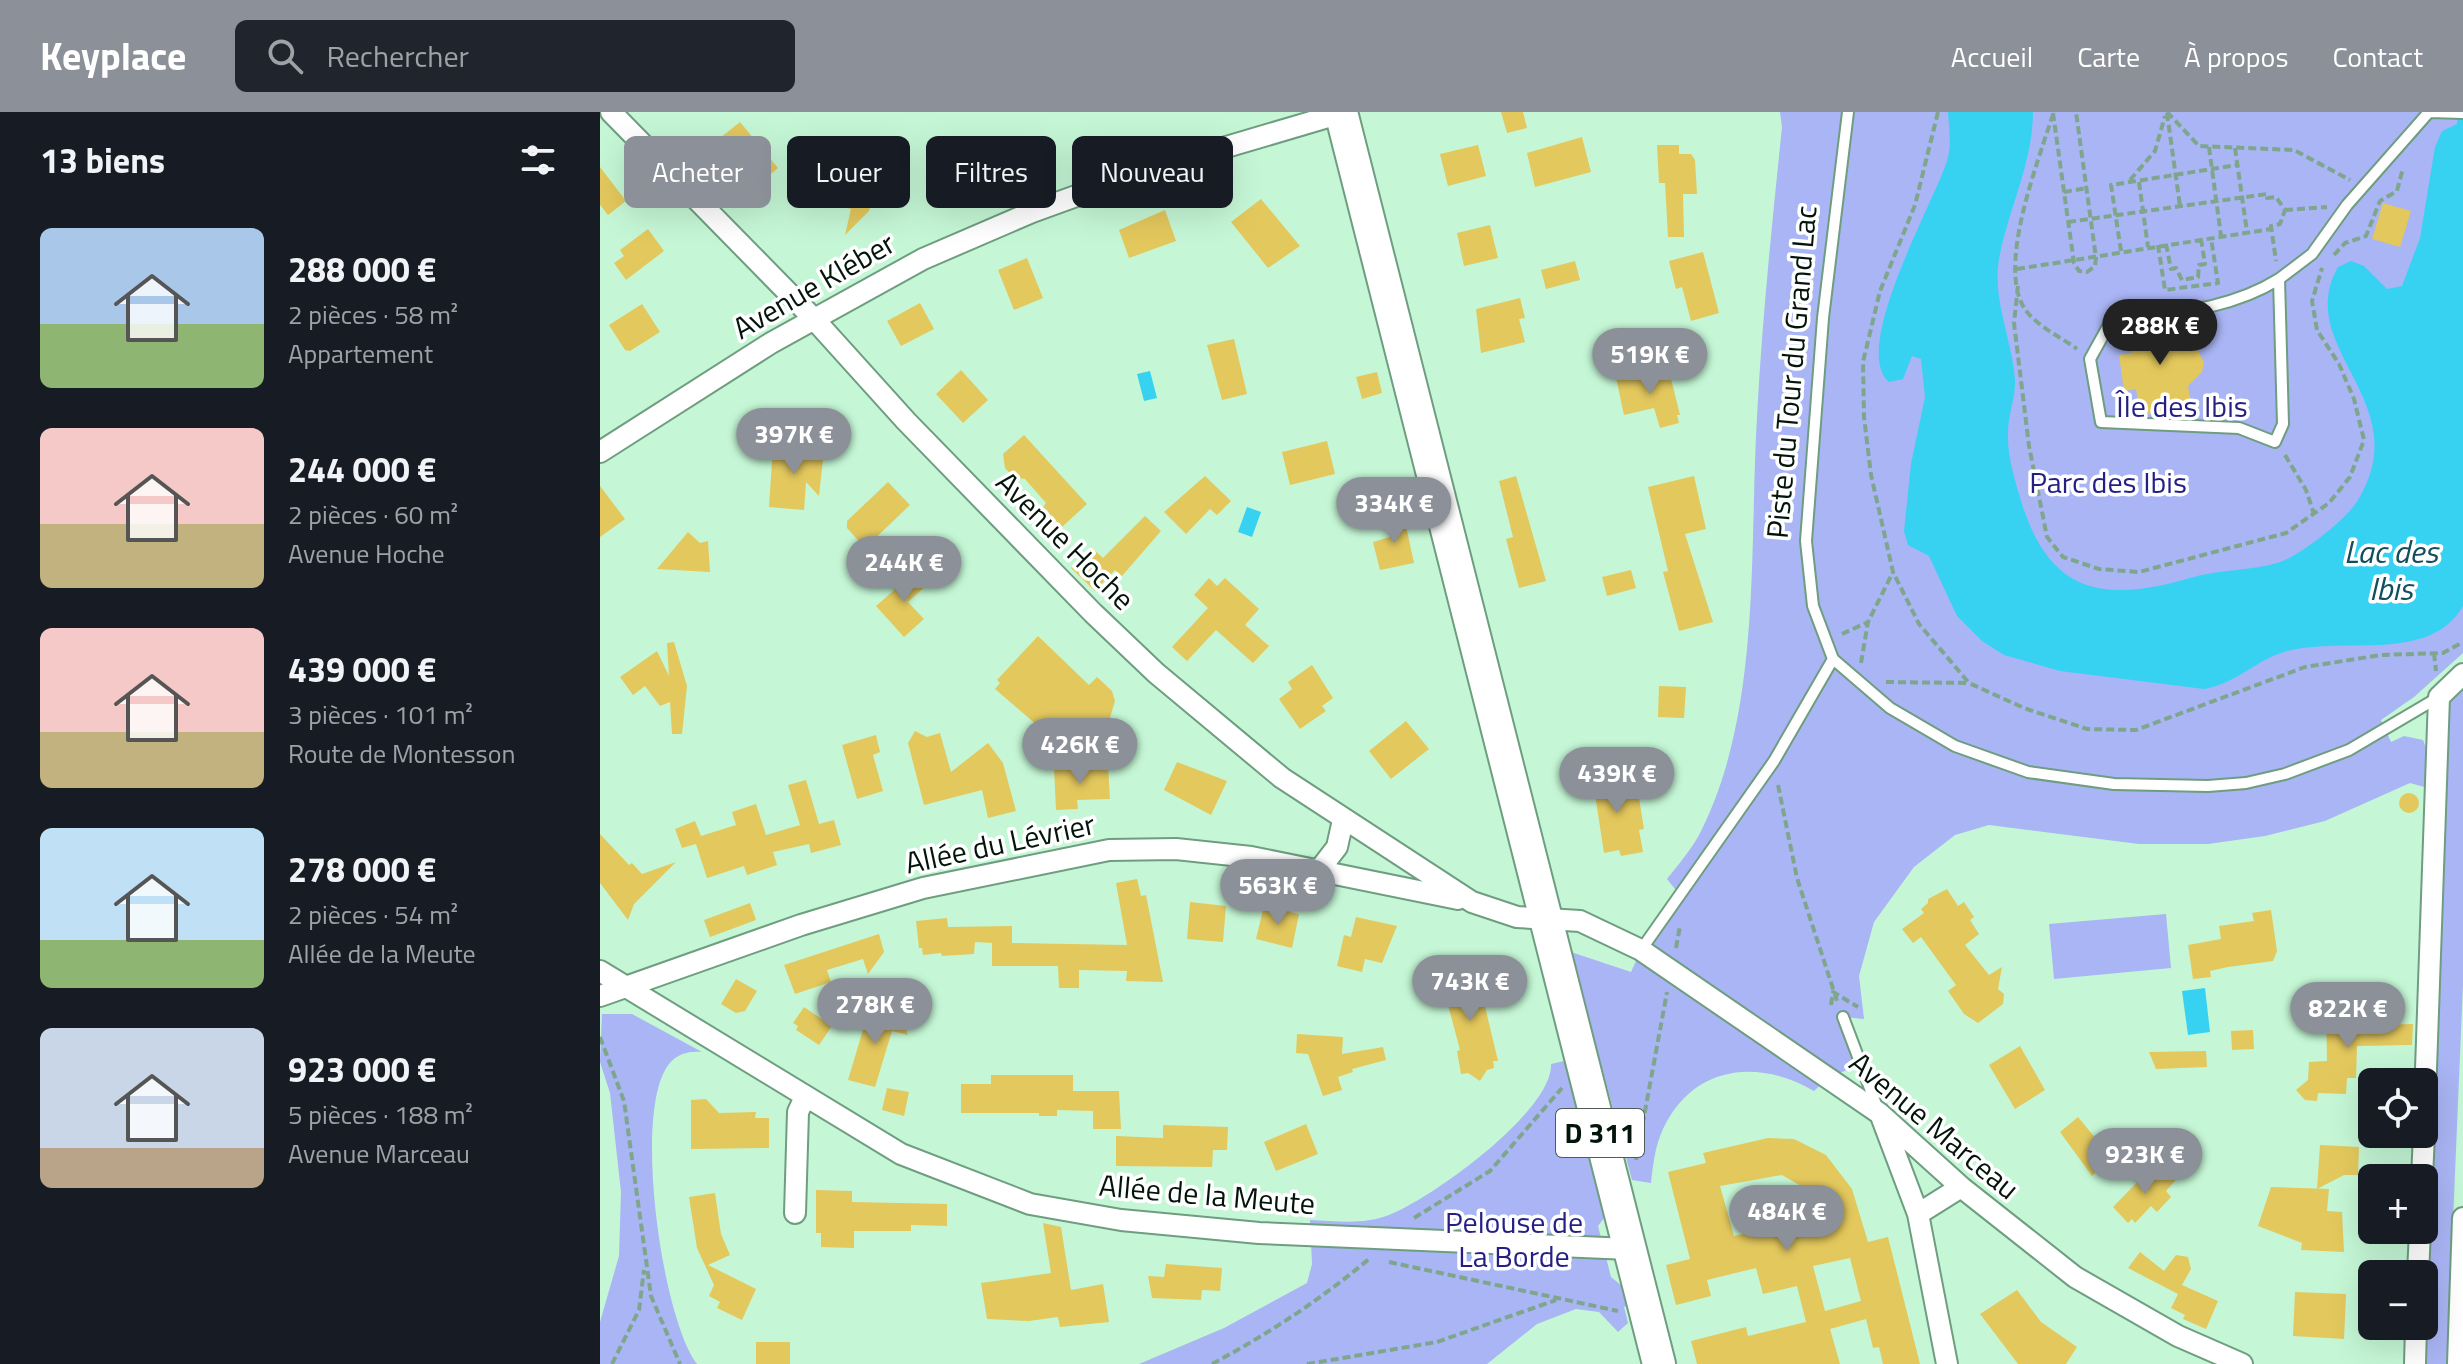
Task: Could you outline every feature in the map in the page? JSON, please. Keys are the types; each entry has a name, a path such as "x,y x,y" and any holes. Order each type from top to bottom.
{"main road":[{"name":"D 311","path":"1343,112 1659,1364"}],"street":[{"name":"Avenue Hoche","path":"611,112 813,318 906,421 1145,663 1230,738 1343,820 1472,902 1517,917 1546,917"},
{"name":"Avenue Kléber","path":"600,452 813,318 923,259 1032,212 1145,171 1343,112"},
{"name":"Piste du Tour du Grand Lac","path":"2439,697 2463,674"},
{"path":"2426,1068 2439,697"},
{"path":"1320,869 1337,847 1343,820"},
{"name":"Allée du Lévrier","path":"600,996 801,925 923,888 1109,850 1176,849 1320,869 1472,902"},
{"name":"Avenue Marceau","path":"1546,917 1580,921 1641,950 1879,1113 1961,1187 2075,1277 2143,1318 2242,1364"},
{"name":"Allée de la Meute","path":"600,971 901,1154 1030,1204 1121,1220 1386,1251 1629,1249"},
{"path":"795,1213 798,1112 805,1097"},
{"path":"1879,1113 1918,1214 1947,1364"},
{"path":"1918,1214 1961,1187"},
{"path":"2458,1364 2463,1218"},
{"path":"2415,1364 2416,1340"}],"lane":[{"name":"Piste du Tour du Grand Lac","path":"1848,112 1808,480 1807,570 1822,637 1833,659 1859,685 1920,728 1991,761 2068,779 2163,786 2246,783 2319,764 2439,697"},
{"path":"2279,279 2283,424 2275,442 2239,428 2101,422 2090,359 2111,321 2221,306 2255,295 2312,254 2347,205 2429,112 2463,113"},
{"path":"1641,950 1774,761 1833,659"},
{"path":"1843,1017 1879,1113"}],"path":[{"path":"1938,112 1915,205 1880,291 1863,362 1864,417 1871,475 1893,572 1919,624 1969,683"},
{"path":"2054,112 2073,258 2076,268 2087,272 2095,266 2096,254 2076,112"},
{"path":"2054,112 2018,235 2016,269 2025,310 2090,359"},
{"path":"2167,112 2188,138 2199,146 2294,150 2362,187"},
{"path":"2167,112 2180,206"},
{"path":"2128,182 2155,151 2167,112"},
{"path":"2209,147 2221,236"},
{"path":"2235,147 2247,232"},
{"path":"2121,251 2111,185 2237,165"},
{"path":"2138,181 2148,247"},
{"path":"2064,192 2087,188"},
{"path":"2016,269 2096,254 2271,229 2280,224 2285,210 2282,202 2276,197 2267,198 2267,194 2068,222"},
{"path":"2285,210 2347,205"},
{"path":"2271,229 2279,279"},
{"path":"2158,245 2165,290 2191,284 2218,283 2211,238"},
{"path":"2191,284 2198,277 2199,265 2205,264 2201,239"},
{"path":"2166,244 2171,269 2176,268 2182,280 2191,284"},
{"path":"2275,442 2306,490 2314,514"},
{"path":"1893,572 1868,622 1859,685 1898,680 1969,683 2024,708 2087,729 2136,730 2305,667 2381,655 2443,653 2463,642"},
{"path":"1822,637 1851,633 1868,622"},
{"path":"1774,761 1797,878 1843,1017"},
{"path":"1634,1175 1647,1087 1672,972 1676,937 1684,920"},
{"path":"600,1037 624,1101 634,1155 644,1263 651,1296 680,1364"},
{"path":"1212,1364 1264,1336 1328,1293 1386,1251 1404,1224 1490,1171 1554,1100 1581,1058"},
{"path":"1386,1251 1612,1313 1644,1307"},
{"path":"612,1364 639,1310 644,1263"},
{"path":"1307,1364 1437,1342 1558,1300"}],"green space":[{"name":"Parc des Ibis","path":"1780,112 2463,112 2463,653 2414,697 2381,720 2391,742 2404,736 2423,740 2428,788 2410,783 2325,821 2265,836 2208,844 2139,844 1989,825 1955,835 1914,867 1874,922 1859,976 1864,1019 1843,1017 1860,1065 1829,1077 1814,1091 1771,1074 1729,1074 1709,1080 1691,1091 1663,1129 1656,1149 1651,1183 1632,1180 1571,952 1631,972 1641,950 1679,894 1667,879 1699,835 1719,788 1734,737 1749,631 1759,381 1782,127"},
{"path":"2463,690 2463,984 2447,1364 2422,1364 2423,1340 2438,1340 2438,1260 2426,1260 2427,1244 2438,1244 2438,1164 2430,1164 2431,1148 2438,1148 2438,1068 2434,1068 2449,707 2452,697"},
{"path":"2166,914 2171,968 2054,979 2049,924"},
{"path":"602,1014 632,1014 702,1052 676,1057 669,1064 658,1088 652,1167 663,1261 673,1305 684,1340 697,1364 600,1364 600,1322 619,1256 621,1192 610,1093 600,1062"},
{"name":"Pelouse de La Borde","path":"1569,1060 1608,1213 1598,1226 1611,1277 1627,1290 1632,1304 1624,1307 1628,1323 1618,1332 1599,1312 1576,1309 1537,1324 1487,1364 1139,1364 1224,1328 1307,1283 1312,1264 1310,1220 1369,1220 1408,1206 1459,1173 1512,1128 1546,1083 1551,1064"}],"water":[{"name":"Lac des Ibis","path":"1948,112 2033,112 2029,150 2003,241 1998,274 2000,304 2015,379 2008,426 2010,460 2034,535 2049,559 2067,575 2087,585 2110,590 2163,585 2205,574 2262,567 2283,561 2324,534 2358,500 2372,465 2374,433 2366,404 2330,324 2328,296 2338,267 2351,261 2364,266 2387,289 2402,286 2420,238 2435,147 2442,131 2457,124 2458,112 2463,112 2463,606 2448,624 2408,642 2287,651 2226,682 2204,689 2060,671 2004,655 1982,641 1957,616 1929,556 1908,545 1904,531 1911,464 1925,397 1921,359 1912,356 1903,379 1889,382 1880,365 1880,339 1898,274 1947,161 1950,143"},
{"path":"1150,371 1157,398 1144,401 1137,374"},
{"path":"1247,507 1261,512 1252,537 1238,532"},
{"path":"2205,988 2210,1032 2188,1035 2182,991"}],"building":[{"path":"1501,112 1523,112 1527,128 1507,133"},
{"path":"740,122 752,136 722,136"},
{"path":"1582,137 1591,172 1535,187 1527,153"},
{"path":"1478,145 1486,176 1448,186 1440,154"},
{"path":"1657,145 1679,145 1679,154 1691,154 1695,160 1697,194 1683,194 1684,237 1668,237 1665,183 1659,183"},
{"path":"771,160 778,168 771,174"},
{"path":"600,167 624,203 608,215 600,205"},
{"path":"1261,199 1300,246 1268,268 1231,222"},
{"path":"2383,203 2411,211 2400,247 2372,239"},
{"path":"847,208 870,208 845,235 851,209"},
{"path":"1165,210 1176,241 1129,258 1119,230"},
{"path":"1490,225 1498,258 1464,266 1457,233"},
{"path":"648,229 664,251 626,280 614,263 624,256 620,250"},
{"path":"1703,252 1719,313 1691,321 1682,287 1676,289 1669,261"},
{"path":"1027,258 1043,298 1014,310 998,270"},
{"path":"1575,261 1580,280 1546,289 1541,270"},
{"path":"1520,298 1525,318 1519,319 1525,342 1481,353 1476,309"},
{"path":"920,303 934,329 901,346 887,321"},
{"path":"642,304 660,332 630,351 625,350 609,325"},
{"path":"2180,320 2183,342 2197,349 2204,362 2202,372 2188,386 2192,408 2140,415 2136,389 2124,391 2119,355 2131,353 2128,327"},
{"path":"1234,339 1247,394 1222,400 1207,345"},
{"path":"961,370 988,400 963,423 936,394"},
{"path":"1642,371 1644,377 1669,371 1680,415 1677,415 1679,423 1660,428 1654,408 1624,415 1616,378"},
{"path":"1377,372 1382,393 1362,399 1356,377"},
{"path":"1024,435 1087,504 1062,527 1043,507 1046,503 1025,479 1013,477 1005,468 1003,454"},
{"path":"1327,441 1335,474 1290,485 1282,452"},
{"path":"773,446 824,450 819,496 806,482 804,510 769,507"},
{"path":"1205,476 1231,501 1217,515 1210,509 1186,534 1164,512"},
{"path":"1516,476 1546,581 1519,588 1506,539 1513,537 1499,481"},
{"path":"1694,476 1706,529 1685,534 1713,622 1679,631 1663,572 1668,571 1648,487"},
{"path":"888,482 910,505 865,548 847,528 847,521"},
{"path":"600,486 625,519 600,537"},
{"path":"1403,512 1414,563 1380,570 1373,542 1390,537 1385,517"},
{"path":"1145,516 1161,531 1122,576 1115,570 1095,591 1071,568 1092,548 1103,558"},
{"path":"688,532 700,543 708,541 710,572 657,569"},
{"path":"917,570 929,583 908,602 924,619 904,637 876,606"},
{"path":"1631,570 1636,588 1607,596 1602,577"},
{"path":"1209,578 1217,586 1225,578 1259,609 1245,625 1269,646 1253,663 1216,630 1187,661 1172,647 1208,608 1194,595"},
{"path":"1038,636 1089,685 1097,677 1112,691 1115,701 1103,741 1052,724 1045,732 995,689 1000,683 997,680"},
{"path":"674,642 687,686 682,734 672,734 670,702 660,706 645,686 633,695 620,677 657,651 669,676 667,643"},
{"path":"1312,665 1333,698 1322,706 1326,711 1300,729 1279,699 1292,689 1288,682"},
{"path":"1659,686 1686,687 1684,718 1658,717"},
{"path":"1406,721 1429,749 1391,779 1369,751"},
{"path":"915,731 927,737 940,733 951,772 988,743 1003,763 1016,811 988,818 982,790 924,805 908,743"},
{"path":"876,735 880,752 873,755 883,791 857,799 842,745"},
{"path":"1603,759 1614,796 1638,792 1644,829 1639,830 1643,852 1621,856 1619,850 1604,853 1590,762"},
{"path":"1177,762 1227,781 1211,815 1164,790"},
{"path":"1108,766 1110,799 1077,800 1078,809 1056,810 1054,768"},
{"path":"806,780 819,824 834,820 841,845 811,853 809,844 773,852 777,865 747,875 744,866 707,878 696,844 682,848 675,829 695,821 701,836 736,825 732,812 756,804 766,835 800,825 788,785"},
{"path":"2409,793 2416,796 2419,803 2416,810 2409,813 2402,810 2399,803 2402,796"},
{"path":"600,834 629,865 632,863 642,874 676,862 634,904 628,920 600,883"},
{"path":"1137,879 1141,896 1146,895 1163,982 1126,981 1127,971 1079,970 1079,988 1059,988 1058,966 992,966 992,943 975,942 974,954 923,955 922,948 919,948 916,921 947,918 948,927 1012,926 1012,943 1127,945 1116,883"},
{"path":"1947,889 1958,906 1964,902 1974,917 1970,920 1979,934 1965,945 1989,975 2002,967 1998,989 2004,994 2003,1004 1978,1023 1964,1014 1948,991 1956,985 1921,937 1913,943 1902,929 1924,913 1921,909 1928,899"},
{"path":"1190,902 1226,906 1223,942 1187,939"},
{"path":"750,903 756,920 710,937 704,920"},
{"path":"1264,906 1299,914 1292,948 1256,939"},
{"path":"2271,910 2277,951 2273,961 2210,971 2211,977 2193,979 2188,945 2221,939 2219,926 2254,921 2252,913"},
{"path":"1356,917 1397,926 1382,963 1365,959 1362,972 1337,966 1344,935 1351,937"},
{"path":"879,934 884,952 868,974 863,959 827,970 831,982 795,994 784,965"},
{"path":"1476,969 1498,1061 1493,1061 1494,1068 1487,1070 1480,1081 1468,1073 1461,1074 1457,1051 1460,1050 1441,978"},
{"path":"736,979 757,991 745,1011 736,1013 721,1004"},
{"path":"2352,1006 2352,1015 2371,1014 2371,1025 2413,1024 2412,1045 2357,1046 2356,1078 2347,1078 2346,1094 2318,1093 2317,1101 2305,1100 2296,1090 2308,1080 2309,1062 2327,1061 2326,1007"},
{"path":"804,1007 832,1026 819,1045 796,1030 798,1026 793,1023"},
{"path":"869,1010 902,1014 908,1035 892,1031 875,1087 848,1080"},
{"path":"2253,1030 2254,1049 2232,1050 2231,1031"},
{"path":"1297,1034 1343,1037 1342,1054 1383,1047 1386,1060 1352,1069 1353,1072 1338,1077 1342,1090 1323,1096 1308,1054 1296,1053"},
{"path":"2020,1046 2045,1090 2015,1109 1989,1065"},
{"path":"2206,1051 2207,1067 2156,1069 2149,1052"},
{"path":"991,1075 1073,1075 1073,1091 1119,1091 1121,1129 1093,1129 1093,1111 1057,1110 1057,1116 1039,1116 1039,1113 961,1113 961,1084 991,1084"},
{"path":"887,1088 909,1092 904,1116 882,1110"},
{"path":"706,1099 719,1113 756,1112 755,1118 769,1118 769,1148 691,1149 691,1100"},
{"path":"2078,1117 2111,1157 2092,1176 2060,1132"},
{"path":"1306,1124 1318,1154 1276,1171 1264,1142"},
{"path":"1163,1125 1228,1127 1227,1150 1213,1150 1212,1167 1116,1166 1116,1136 1163,1138"},
{"path":"1768,1138 1794,1139 1826,1155 1852,1189 1868,1242 1888,1237 1920,1364 1883,1364 1879,1347 1873,1348 1866,1319 1830,1329 1840,1364 1697,1364 1691,1341 1746,1327 1748,1336 1806,1322 1797,1286 1763,1294 1756,1268 1707,1280 1711,1296 1676,1305 1666,1265 1690,1259 1668,1172 1706,1163 1703,1153","holes":["1782,1175 1841,1209 1734,1236 1720,1186","1850,1258 1861,1301 1825,1311 1813,1266"]},
{"path":"2320,1145 2358,1147 2358,1175 2344,1175 2317,1189"},
{"path":"2163,1168 2176,1180 2166,1191 2171,1197 2157,1212 2151,1206 2135,1223 2132,1219 2128,1223 2113,1207 2146,1173 2152,1180"},
{"path":"2271,1187 2329,1189 2327,1211 2342,1212 2344,1252 2301,1250 2302,1243 2258,1226"},
{"path":"816,1190 852,1191 852,1202 947,1204 947,1226 911,1225 911,1231 854,1231 854,1248 821,1247 821,1233 816,1233"},
{"path":"715,1193 721,1234 730,1255 708,1265 756,1289 742,1320 717,1308 720,1302 709,1296 714,1285 697,1248 689,1197"},
{"path":"1043,1223 1061,1227 1071,1290 1103,1284 1109,1322 1060,1327 1058,1317 1029,1321 987,1319 981,1283 1051,1273"},
{"path":"2140,1252 2164,1271 2176,1255 2188,1257 2191,1269 2182,1285 2218,1301 2206,1329 2183,1319 2185,1315 2171,1308 2178,1294 2128,1268"},
{"path":"1166,1264 1222,1268 1220,1291 1202,1290 1201,1300 1152,1298 1148,1276 1164,1277"},
{"path":"2017,1290 2041,1322 2077,1347 2066,1364 2018,1364 1980,1314"},
{"path":"2295,1292 2346,1294 2344,1339 2293,1336"},
{"path":"756,1342 790,1342 790,1364 756,1364"}],"park label":[{"name":"Île des Ibis","path":"2182,407"}]}
